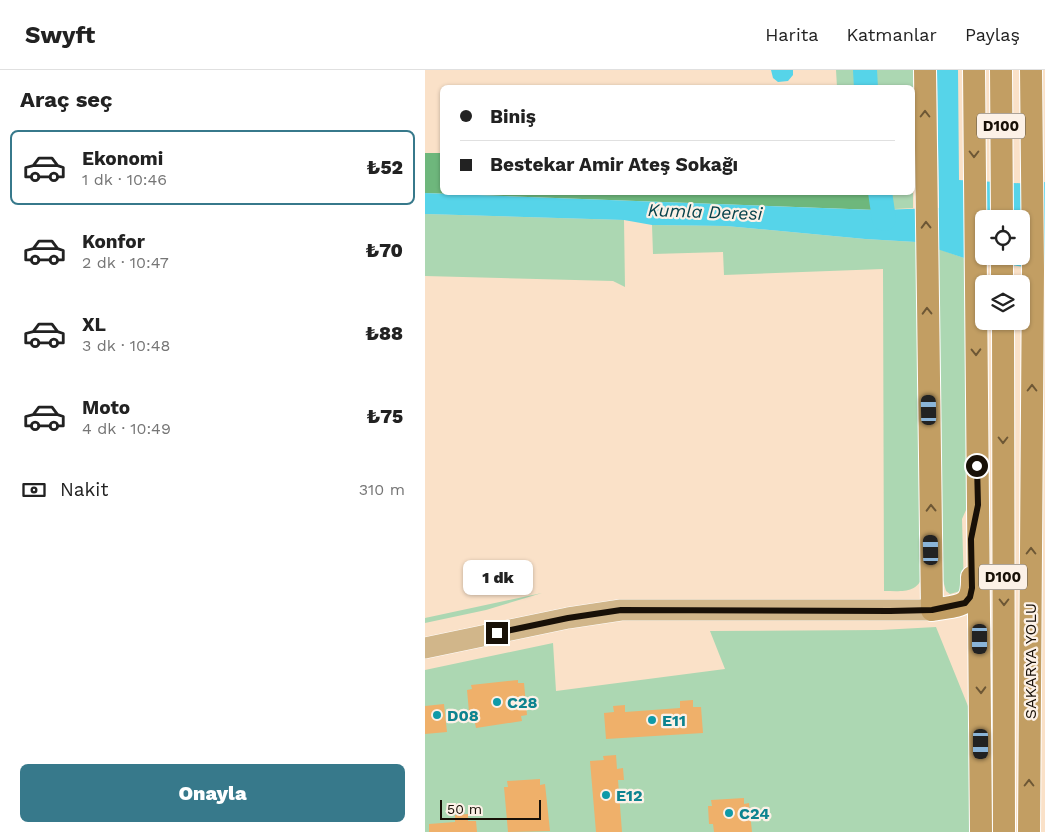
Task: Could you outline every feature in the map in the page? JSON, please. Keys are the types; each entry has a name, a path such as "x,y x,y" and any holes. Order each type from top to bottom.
{"highway":[{"path":"925,70 932,610"},
{"path":"974,70 981,832"},
{"path":"992,70 1001,136"},
{"name":"D100","path":"1001,70 1002,210"},
{"name":"SAKARYA YOLU","path":"1029,832 1033,270 1031,70"},
{"path":"1033,159 1041,70"},
{"name":"D100","path":"1003,330 1004,832"},
{"path":"932,610 965,603 970,597 972,588 971,539 978,505"},
{"path":"932,610 959,618 970,629 980,654"}],"main road":[{"path":"425,648 568,618 621,610 932,610"}],"green space":[{"path":"836,70 913,70 913,85 837,85"},
{"path":"425,153 440,153 440,194 425,193"},
{"path":"478,195 876,195 876,210"},
{"path":"876,195 913,195 913,208 876,210"},
{"path":"425,214 624,220 625,287 613,281 425,276"},
{"path":"652,225 726,226 916,242 922,577 920,582 912,589 884,591 883,269 724,275 723,252 653,254"},
{"path":"933,247 964,258 970,501 962,519 964,590 950,594 946,591 942,577"},
{"path":"542,593 486,610 425,623 425,618"},
{"path":"936,627 970,711 970,832 425,832 425,670 553,643 556,691 725,669 710,631 881,630"}],"water":[{"path":"771,70 793,70 793,75 788,81 778,82 773,78"},
{"name":"Kumla Deresi","path":"937,70 958,70 959,180 1033,184 1045,182 1045,270 1011,265 1030,265 1030,210 975,210 975,260 964,258 916,242 726,226 652,225 624,220 425,214 425,193 876,210 939,208"}],"building":[{"name":"C28","path":"518,680 518,683 524,683 527,715 521,716 522,721 476,728 475,723 470,723 467,690 472,689 471,685"},
{"name":"E11","path":"693,700 693,707 701,707 703,733 606,739 604,713 614,712 613,706 625,705 625,712 680,708 680,701"},
{"name":"D08","path":"444,704 447,732 425,734 425,706"},
{"name":"E12","path":"616,755 617,769 623,768 624,780 618,780 622,832 596,832 590,761 604,760 603,756"},
{"path":"540,779 540,785 545,784 550,831 508,832 504,787 508,787 507,781"},
{"name":"C24","path":"744,798 744,804 749,803 752,832 714,832 713,824 709,824 708,806 712,806 711,800"},
{"path":"468,814 468,821 476,821 477,832 429,832 429,824 455,822 455,815"}],"waterway":[{"path":"865,70 866,85"},
{"path":"880,195 884,219"}],"place":[{"name":"C28","path":"497,702"},
{"name":"D08","path":"437,715"},
{"name":"E11","path":"652,720"},
{"name":"E12","path":"606,795"},
{"name":"C24","path":"729,813"}],"route":[{"path":"497,633 568,618 621,610 890,611 932,610 965,603 970,597 972,588 971,539 972,524 978,505 977,466"}]}
